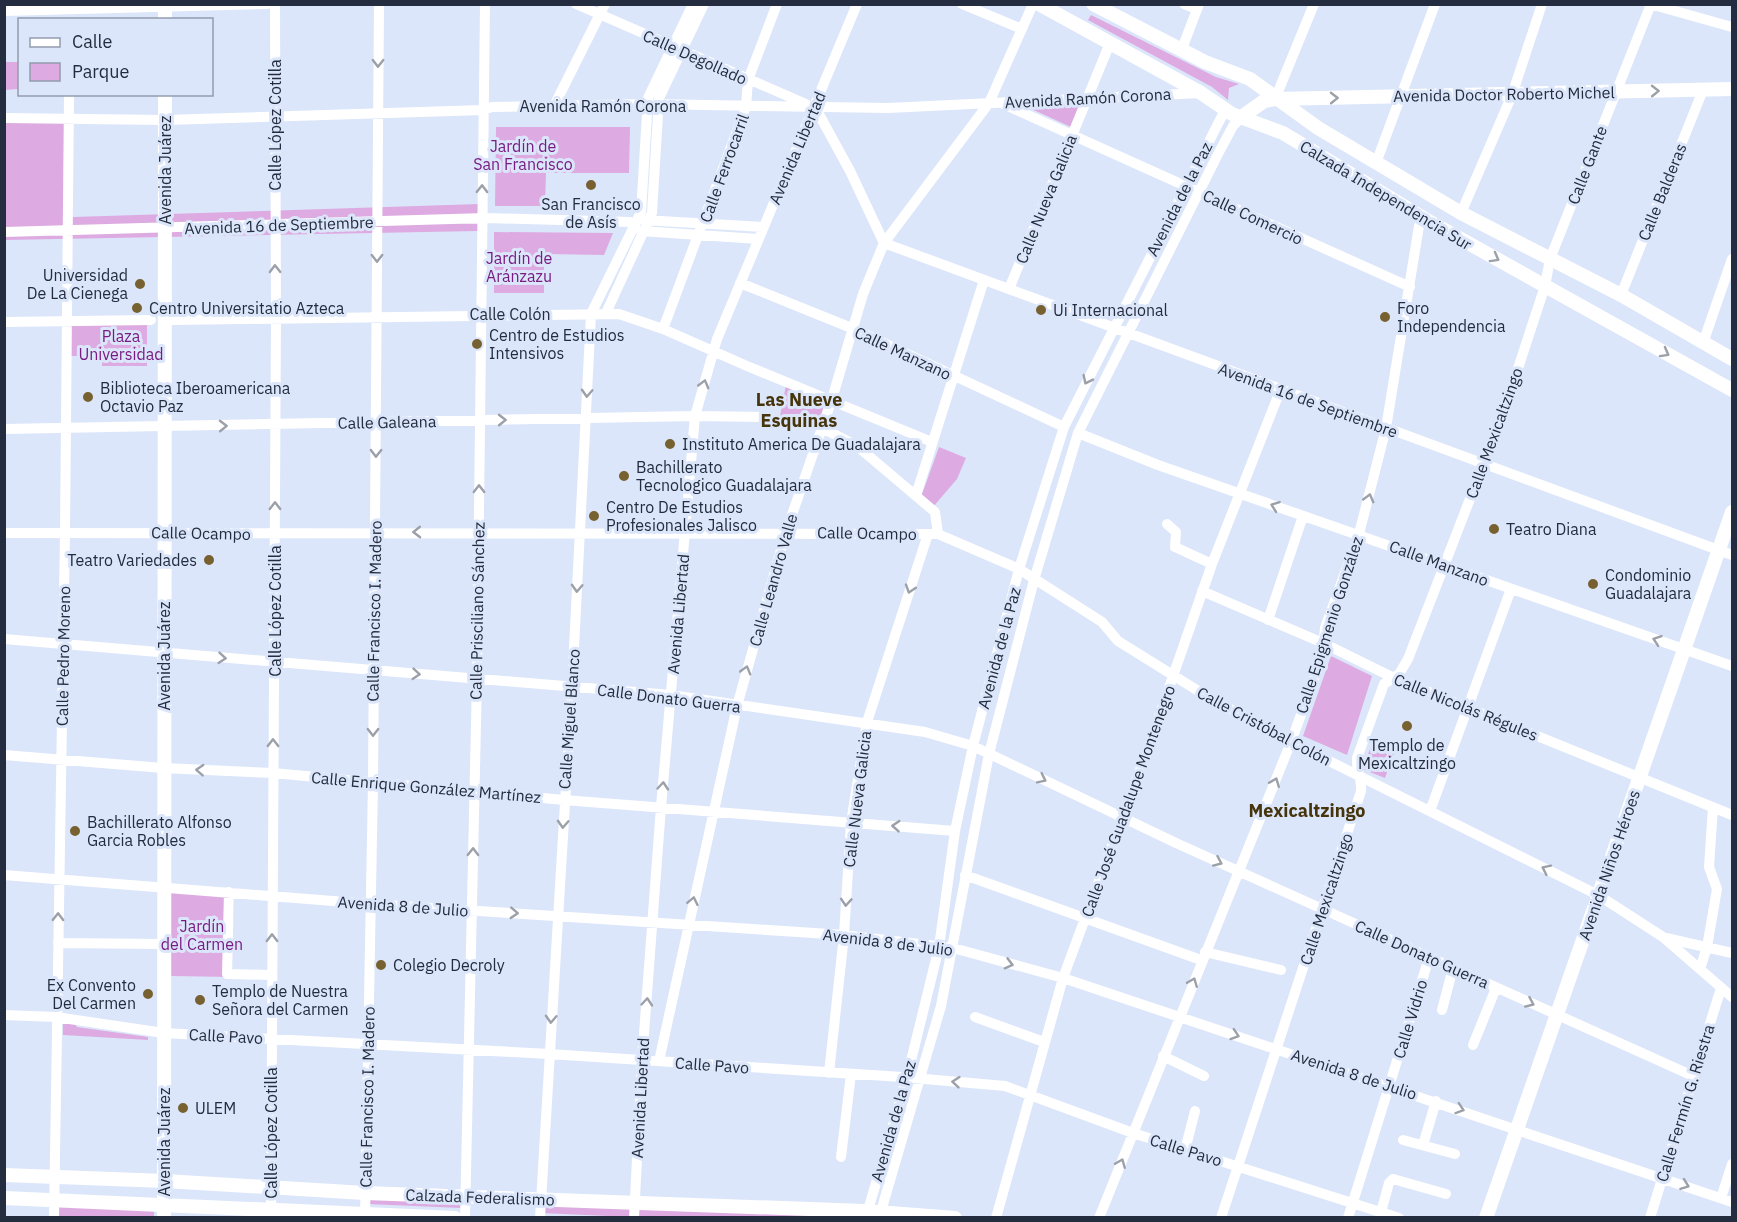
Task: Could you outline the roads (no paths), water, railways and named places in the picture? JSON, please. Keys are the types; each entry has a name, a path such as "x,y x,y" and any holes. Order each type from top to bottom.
{"main road":[{"name":"Calzada Independencia Sur","path":"1039,4 1201,93 1225,110 1283,133 1425,219 1732,390"},
{"name":"Calzada Independencia Sur","path":"1093,4 1205,62 1250,79 1275,99 1461,213 1621,295 1732,359"},
{"name":"Avenida Doctor Roberto Michel","path":"1275,99 1732,89"},
{"name":"Avenida Juárez","path":"164,1212 165,96"},
{"path":"1243,117 1264,102 1275,99"},
{"name":"Avenida Niños Héroes","path":"1486,1218 1684,650 1726,552 1732,512"},
{"name":"Calzada Federalismo","path":"4,1175 955,1218"},
{"name":"Calzada Federalismo","path":"4,1198 54,1200 164,1212 455,1218"}],"street":[{"path":"4,11 165,10 267,4"},
{"name":"Calle López Cotilla","path":"271,1214 276,425 275,4"},
{"name":"Calle Francisco I. Madero","path":"365,1216 376,533 379,4"},
{"name":"Calle Prisciliano Sánchez","path":"465,1218 477,679 485,4"},
{"name":"Calle Degollado","path":"576,4 815,107"},
{"path":"554,106 605,4"},
{"path":"606,313 652,213 653,105 659,98 693,4"},
{"path":"676,48 704,4"},
{"name":"Calle Ferrocarril","path":"663,329 702,229 746,105 748,80 777,4"},
{"name":"Avenida Libertad","path":"634,1218 642,1060 661,807 695,416 712,351 857,4"},
{"path":"962,4 1022,29"},
{"name":"Calle Leandro Valle","path":"659,1061 736,706 786,532 832,399 863,294 884,243 994,102 1033,4"},
{"path":"1182,50 1198,7 1184,4"},
{"path":"1275,99 1314,4"},
{"path":"1376,163 1435,4"},
{"path":"1461,213 1512,95 1542,4"},
{"path":"1650,4 1732,27"},
{"name":"Calle Gante","path":"1545,286 1550,259 1650,4"},
{"name":"Calle Nueva Galicia","path":"1009,289 1110,43"},
{"name":"Calle Balderas","path":"1621,295 1703,90"},
{"name":"Avenida Ramón Corona","path":"4,118 165,120 554,106 746,105 888,108 1201,93"},
{"name":"Calle Pedro Moreno","path":"54,1218 66,533 69,96"},
{"name":"Calle Comercio","path":"994,102 1186,185 1410,287"},
{"name":"Calle Miguel Blanco","path":"540,1218 572,687 591,314 633,224 641,212 653,105"},
{"path":"815,107 850,171 884,243"},
{"name":"Avenida de la Paz","path":"874,1215 939,947 955,831 973,746 1020,569 1064,428 1113,327 1225,110"},
{"name":"Avenida de la Paz","path":"874,1215 921,1078 953,948 989,754 1035,580 1078,433 1233,126 1243,117"},
{"name":"Avenida 16 de Septiembre","path":"4,232 481,218 633,224"},
{"name":"Calle Epigmenio González","path":"1100,1218 1203,956 1291,742 1322,657 1325,628 1359,534 1386,428 1419,226 1425,219"},
{"path":"633,224 702,229 763,227"},
{"path":"702,229 758,239"},
{"name":"Avenida 16 de Septiembre","path":"884,243 1280,391 1726,552"},
{"path":"1703,343 1732,259"},
{"path":"916,495 984,280"},
{"name":"Calle Manzano","path":"740,283 854,329 1064,428"},
{"name":"Calle Mexicaltzingo","path":"1221,1218 1361,791 1357,758 1384,684 1399,674 1408,659 1484,465 1545,286"},
{"name":"Calle Colón","path":"172,320 606,313 633,317 932,442"},
{"path":"4,322 151,320"},
{"name":"Calle José Guadalupe Montenegro","path":"996,1218 1063,978 1173,678 1202,591 1280,391"},
{"name":"Calle Galeana","path":"4,429 695,416 770,417"},
{"path":"822,428 857,446 935,512 933,534"},
{"name":"Calle Manzano","path":"1078,433 1158,465 1732,666"},
{"path":"1268,621 1304,516"},
{"path":"1167,524 1176,532 1175,547 1212,564"},
{"name":"Calle Ocampo","path":"4,533 786,532 933,534"},
{"name":"Calle Nueva Galicia","path":"830,1073 844,935 851,823 867,722 933,534"},
{"name":"Calle Cristóbal Colón","path":"933,534 1020,569 1102,622 1119,641 1173,678 1291,742 1598,895 1664,937 1732,997"},
{"path":"1430,812 1511,589"},
{"name":"Calle Nicolás Régules","path":"1202,591 1323,643 1392,677 1732,815"},
{"name":"Calle Donato Guerra","path":"4,639 671,695 925,732 973,746 1121,818 1693,1076"},
{"name":"Calle Enrique González Martínez","path":"4,755 163,768 273,773 564,800 955,831"},
{"path":"1700,969 1707,947 1717,889 1709,867 1713,807"},
{"name":"Avenida 8 de Julio","path":"4,875 371,904 844,935 953,948 1063,978 1517,1128 1732,1202"},
{"path":"965,875 1084,919 1203,956 1281,970"},
{"path":"229,892 227,974 272,975"},
{"path":"1664,937 1732,953"},
{"path":"58,943 163,944"},
{"name":"Calle Vidrio","path":"1348,1218 1429,958"},
{"path":"1442,1010 1453,968"},
{"path":"1473,1046 1496,988"},
{"name":"Calle Fermín G. Riestra","path":"1650,1218 1721,988"},
{"name":"Calle Pavo","path":"4,1015 56,1017 164,1033 549,1053 921,1078 1005,1086 1133,1133 1399,1218"},
{"path":"975,1017 1044,1042"},
{"path":"1163,1056 1204,1076"},
{"path":"841,1157 851,1074"},
{"path":"1423,1145 1436,1101"},
{"path":"1185,1150 1195,1111"},
{"path":"1403,1140 1455,1154"},
{"path":"1721,1198 1732,1164"},
{"path":"1380,1212 1389,1183 1393,1179 1446,1194"}],"place":[{"name":"San Francisco de Asís","path":"591,185"},
{"name":"Universidad De La Cienega","path":"140,284"},
{"name":"Centro Universitatio Azteca","path":"137,308"},
{"name":"Ui Internacional","path":"1041,310"},
{"name":"Foro Independencia","path":"1385,317"},
{"name":"Centro de Estudios Intensivos","path":"477,344"},
{"name":"Biblioteca Iberoamericana Octavio Paz","path":"88,397"},
{"name":"Instituto America De Guadalajara","path":"670,444"},
{"name":"Bachillerato Tecnologico Guadalajara","path":"624,476"},
{"name":"Centro De Estudios Profesionales Jalisco","path":"594,516"},
{"name":"Teatro Diana","path":"1494,529"},
{"name":"Teatro Variedades","path":"209,560"},
{"name":"Condominio Guadalajara","path":"1593,584"},
{"name":"Templo de Mexicaltzingo","path":"1407,726"},
{"name":"Bachillerato Alfonso Garcia Robles","path":"75,831"},
{"name":"Colegio Decroly","path":"381,965"},
{"name":"Ex Convento Del Carmen","path":"148,994"},
{"name":"Templo de Nuestra Señora del Carmen","path":"200,1000"},
{"name":"ULEM","path":"183,1108"}],"district":[{"name":"Las Nueve Esquinas","path":"799,409"},
{"name":"Mexicaltzingo","path":"1307,810"}],"park label":[{"name":"Jardín de San Francisco","path":"523,155"},
{"name":"Jardín de Aránzazu","path":"519,267"},
{"name":"Plaza Universidad","path":"121,345"},
{"name":"Jardín del Carmen","path":"202,935"}]}
